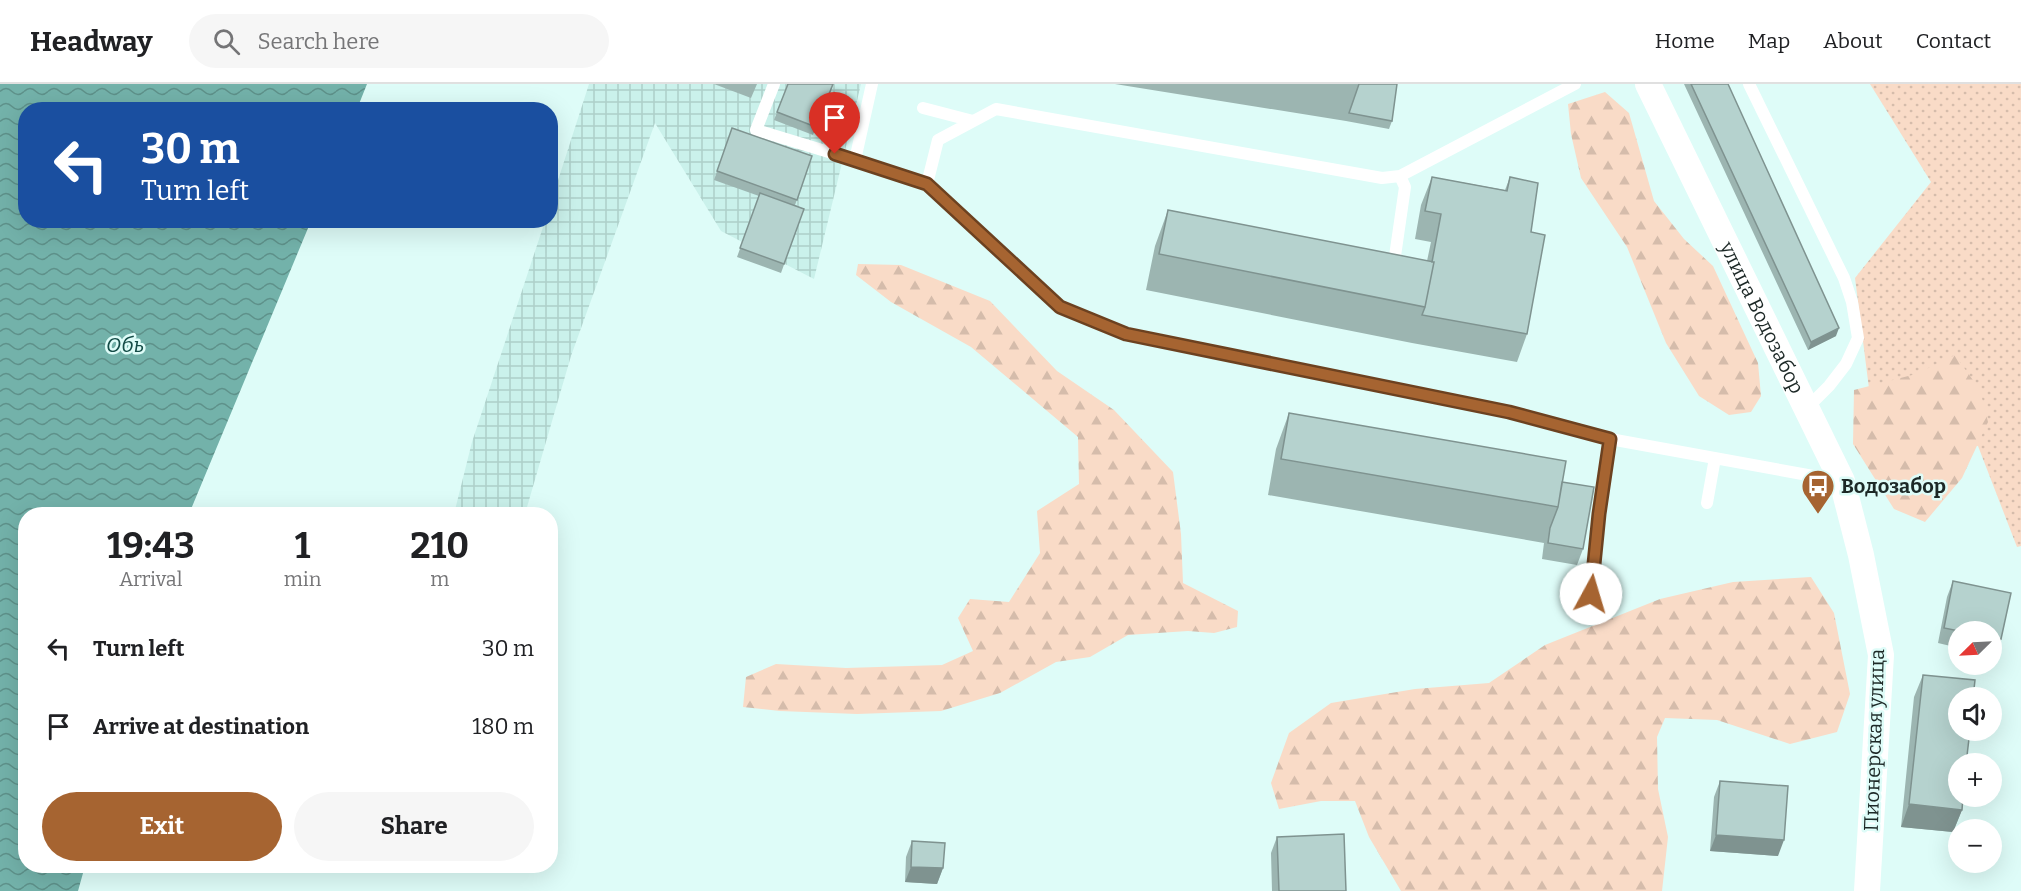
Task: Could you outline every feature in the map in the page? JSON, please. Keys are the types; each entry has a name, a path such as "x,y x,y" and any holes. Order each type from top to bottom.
{"street":[{"name":"улица Водозабор","path":"1648,84 1842,481 1861,555"},
{"name":"Пионерская улица","path":"1861,555 1881,655 1867,891"}],"lane":[{"path":"774,84 756,130 927,184 1060,307 1126,334 1509,412 1610,439 1842,481"},
{"path":"855,160 872,84"},
{"path":"927,184 938,140 996,108 1382,178 1400,176 1419,168 1575,84"},
{"path":"1749,84 1844,278 1854,311 1858,338 1850,355 1829,386 1807,408"},
{"path":"923,108 973,121"},
{"path":"1393,271 1405,187 1400,176"},
{"path":"1591,594 1610,439"},
{"path":"1707,503 1715,458"}],"shaded area":[{"path":"589,84 861,84 814,279 721,231 655,123 571,356 527,507 456,507 472,442 543,228 558,228 558,180"}],"green space":[{"path":"1870,84 2021,84 2021,546 2017,547 1978,446 1875,436 1855,278 1931,182"},
{"path":"1605,92 1629,113 1654,201 1684,239 1713,266 1758,363 1761,396 1751,412 1729,415 1699,396 1666,343 1627,247 1581,178 1571,134 1568,104"},
{"path":"858,264 901,265 990,301 1057,371 1114,410 1173,472 1181,534 1183,583 1238,611 1237,627 1214,633 1188,631 1128,635 1090,657 1056,662 1000,693 941,711 857,714 743,707 746,677 776,664 846,668 942,665 973,651 958,618 970,599 1009,602 1040,553 1037,511 1079,484 1078,437 971,347 891,302 856,275"},
{"path":"1955,355 1980,390 1988,422 1962,478 1925,522 1894,509 1853,444 1854,390 1916,374"},
{"path":"1811,577 1834,613 1850,694 1837,732 1790,744 1717,720 1665,718 1657,737 1658,789 1668,837 1662,891 1401,891 1369,837 1355,801 1321,801 1279,809 1271,783 1289,733 1331,703 1415,689 1489,683 1545,645 1660,599 1733,582"}],"water":[{"name":"Обь","path":"0,84 367,84 360,102 18,102 18,228 308,228 192,507 18,507 18,873 83,873 78,891 0,891"}],"building":[{"path":"788,84 833,84 816,127 777,112"},
{"path":"1359,84 1397,84 1392,121 1349,113"},
{"path":"1691,84 1728,84 1839,328 1811,342"},
{"path":"732,128 812,156 797,200 717,171"},
{"path":"1432,177 1507,191 1510,177 1538,183 1531,232 1545,235 1527,334 1422,315 1434,262 1432,262 1441,214 1425,211"},
{"path":"760,193 804,209 784,264 740,248"},
{"path":"1168,210 1434,262 1425,307 1159,254"},
{"path":"1289,413 1566,461 1558,507 1281,459"},
{"path":"1562,482 1594,487 1583,549 1548,543"},
{"path":"1953,581 2011,593 2002,634 2002,621 1948,621 1948,629 1944,628"},
{"path":"1923,675 1975,680 1974,687 1948,687 1948,741 1969,741 1967,753 1948,753 1948,807 1962,807 1962,810 1909,804"},
{"path":"1720,781 1788,786 1784,840 1716,835"},
{"path":"1344,834 1346,891 1279,891 1277,837"},
{"path":"912,841 945,843 943,868 911,867"}],"place":[{"name":"Водозабор","path":"1818,515"}],"route":[{"path":"835,154 927,184 1060,307 1126,334 1509,412 1610,439 1591,594"}]}
